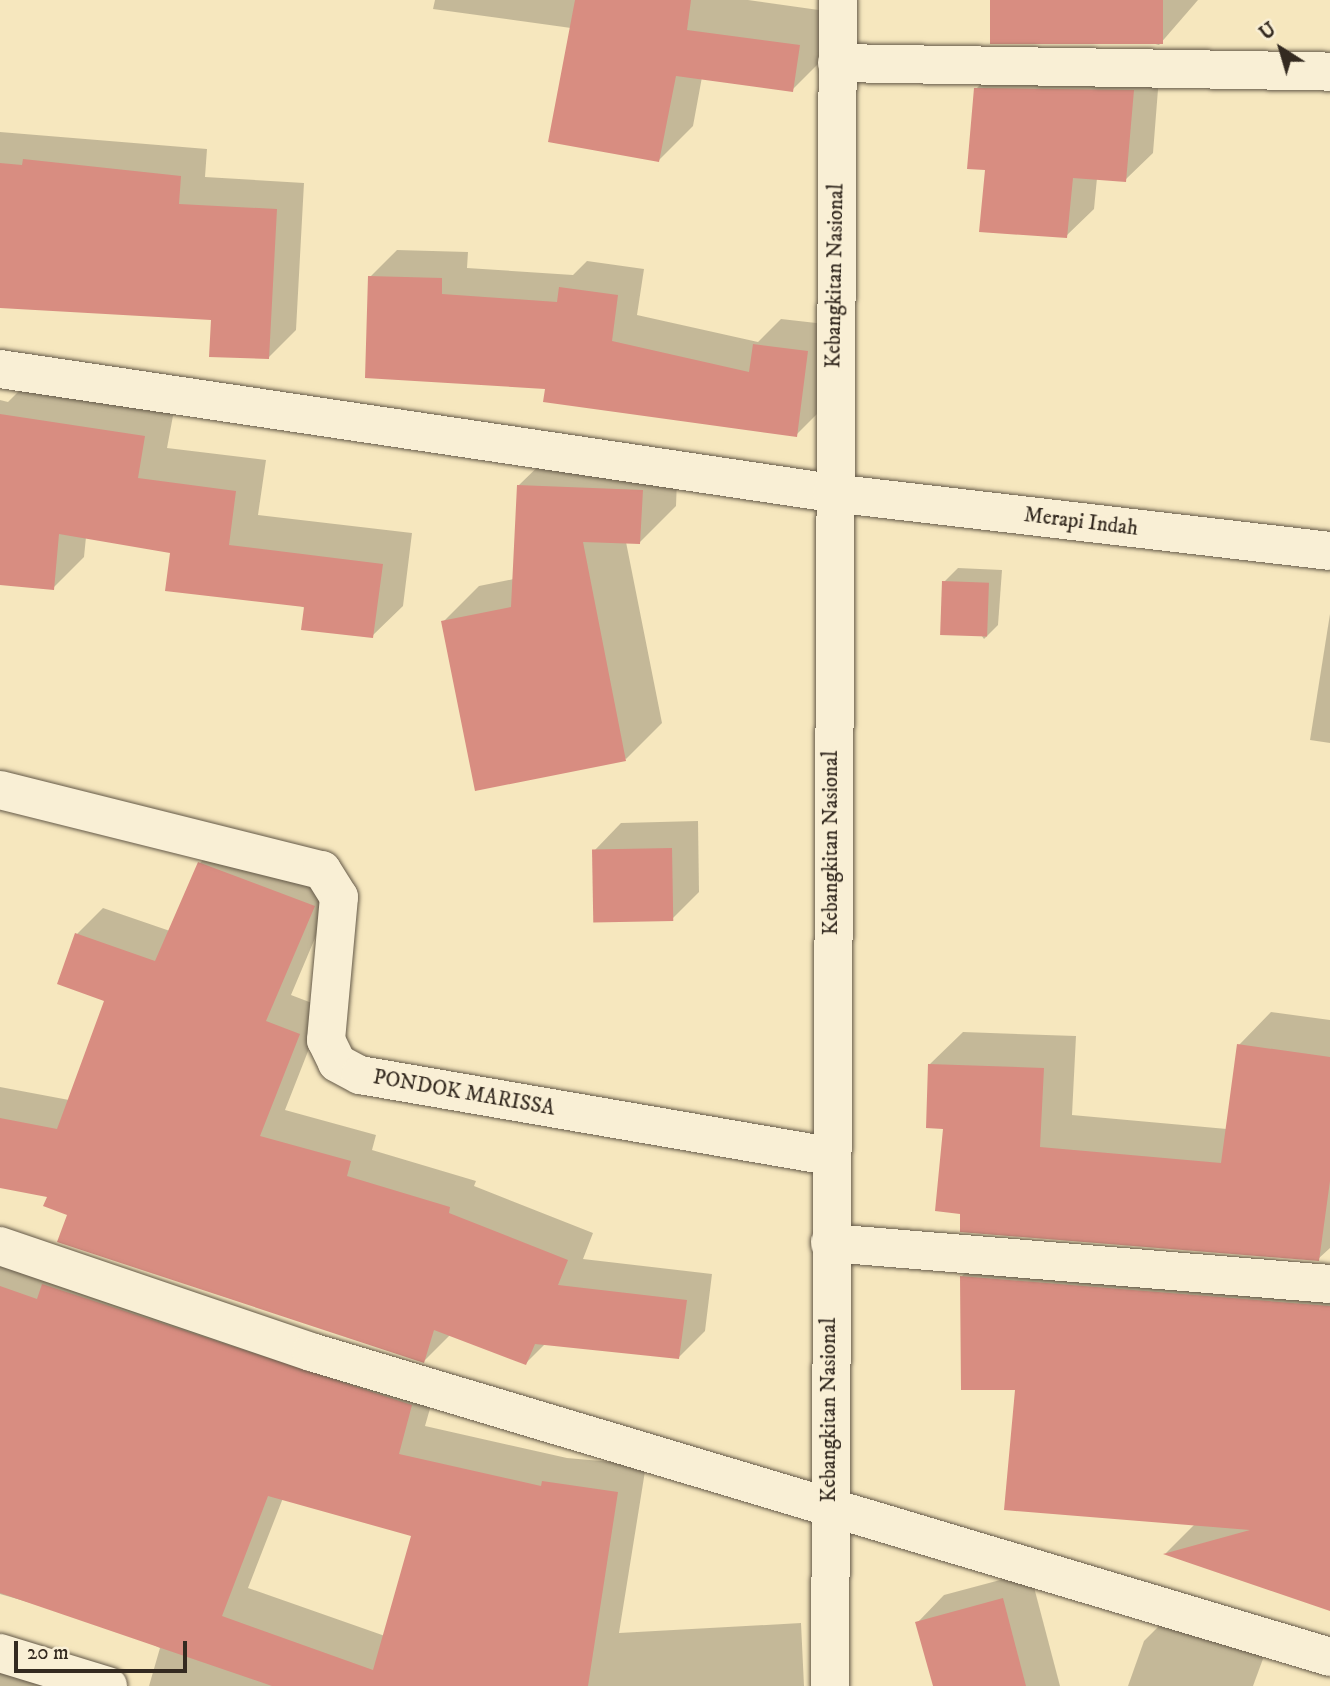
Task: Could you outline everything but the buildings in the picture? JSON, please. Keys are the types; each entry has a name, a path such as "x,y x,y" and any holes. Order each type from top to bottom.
{"street":[{"name":"Kebangkitan Nasional","path":"830,1686 832,493 838,0"},
{"path":"837,63 1330,72"},
{"name":"Merapi Indah","path":"0,369 832,493 1330,551"},
{"name":"PONDOK MARISSA","path":"0,790 322,870 340,897 326,1040 337,1063 360,1075 830,1156"},
{"path":"830,1243 1330,1284"},
{"path":"0,1246 311,1352 1330,1657"},
{"path":"0,1653 108,1686"}]}
